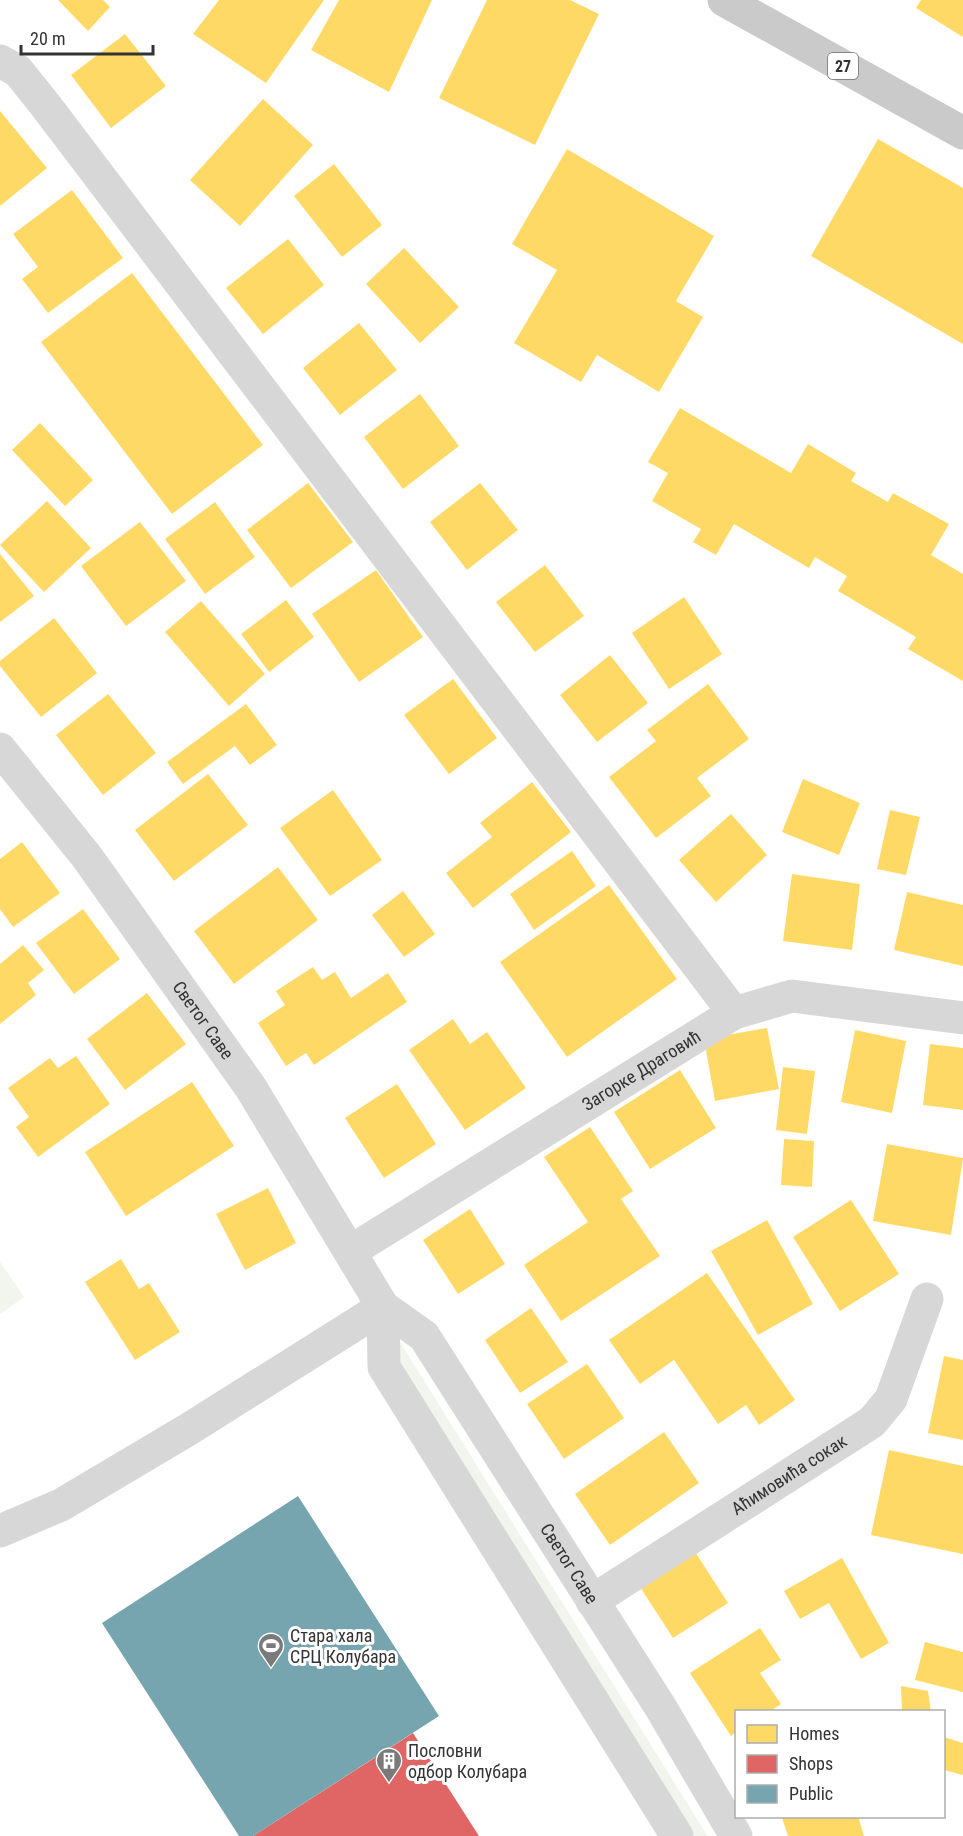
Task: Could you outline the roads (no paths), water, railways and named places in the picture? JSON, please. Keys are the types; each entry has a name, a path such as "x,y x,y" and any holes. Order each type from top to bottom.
{"main road":[{"name":"27","path":"724,0 963,133"}],"street":[{"path":"0,61 18,71 46,106 734,1012"},
{"name":"Светог Саве","path":"0,749 87,857 251,1088 383,1307 424,1336 592,1601 736,1836"},
{"name":"Загорке Драговић","path":"351,1251 734,1012 792,996 963,1018"},
{"name":"Аћимовића сокак","path":"592,1601 872,1422 891,1399 927,1299"},
{"path":"0,1531 61,1505 189,1429 383,1307"},
{"name":"Светог Саве","path":"383,1307 384,1367 677,1836"}],"place":[{"name":"Стара хала СРЦ Колубара","path":"271,1669"},
{"name":"Пословни одбор Колубара","path":"389,1784"}]}
